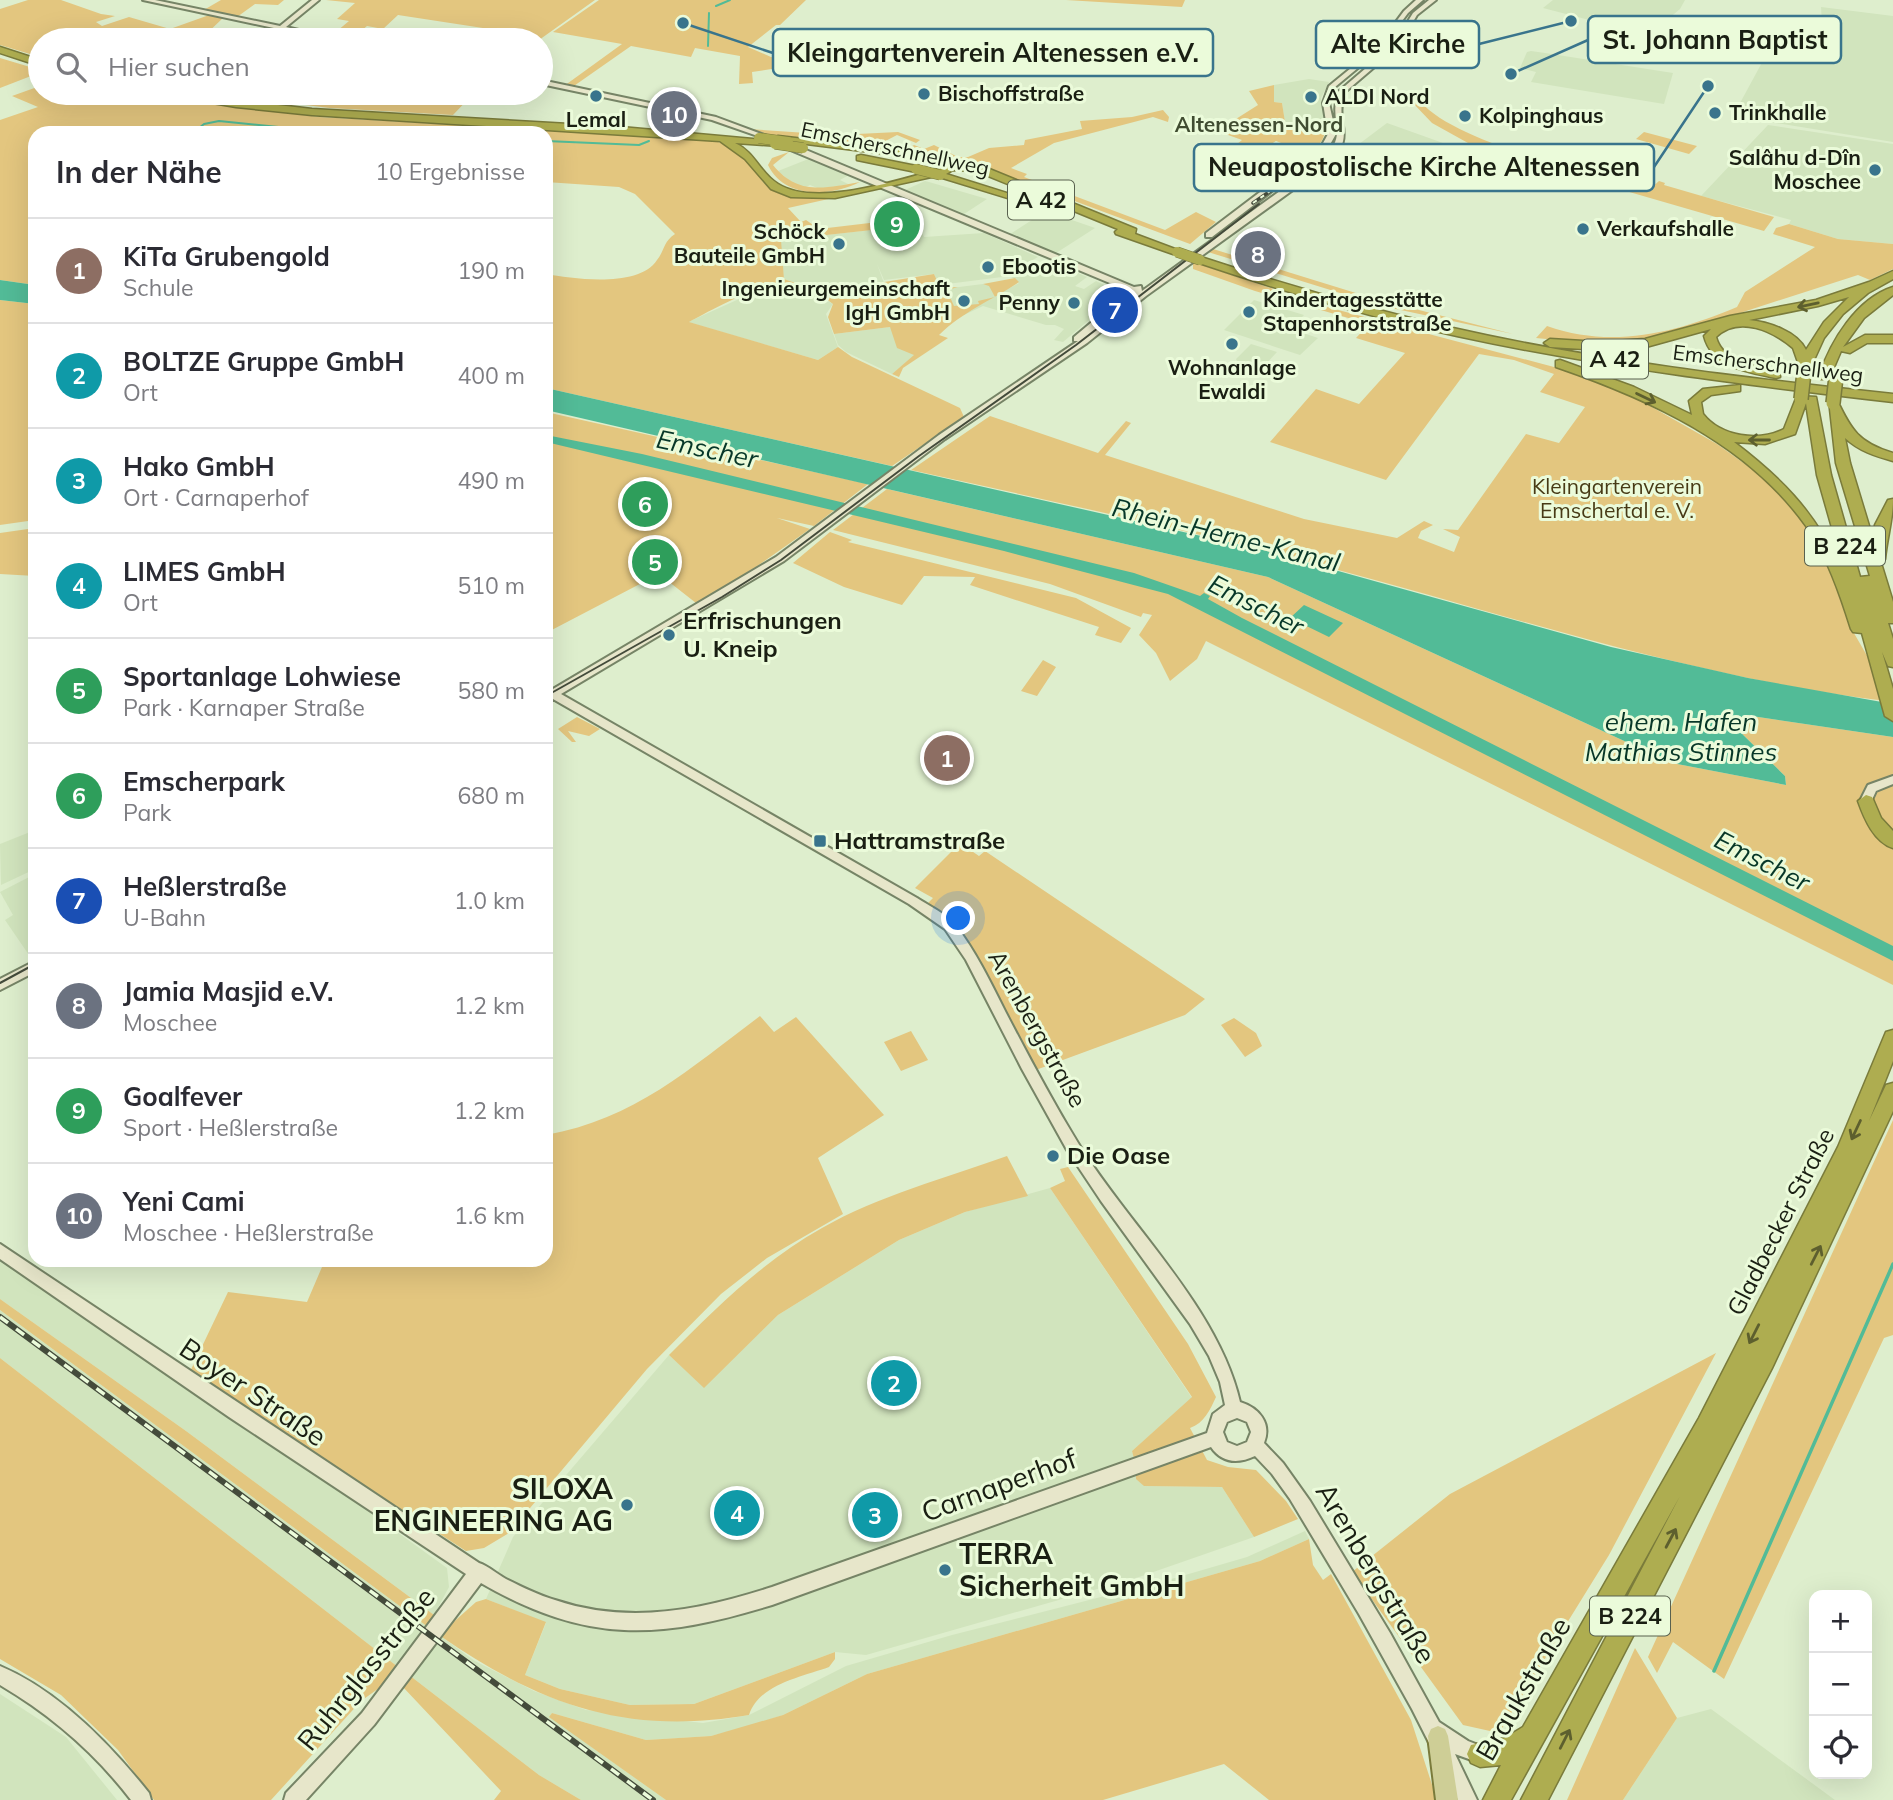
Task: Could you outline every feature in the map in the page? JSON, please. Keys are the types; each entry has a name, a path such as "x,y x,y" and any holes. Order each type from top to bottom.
{"highway":[{"path":"0,52 28,60"},
{"name":"Emscherschnellweg","path":"255,105 334,116 522,126"},
{"name":"Emscherschnellweg","path":"280,105 756,137 806,149 921,168 947,171 978,168 1204,260 1370,313 1508,345 1660,371 1893,396"},
{"name":"Emscherschnellweg","path":"553,128 672,134 783,144 921,168"},
{"path":"672,134 722,142 740,149 755,161 772,185 790,193 827,196 947,171"},
{"path":"783,144 946,159 947,171 822,193 798,192 774,180 769,173 769,158 783,144"},
{"name":"Emscherschnellweg","path":"947,171 1007,194 1180,250"},
{"path":"896,192 896,185 903,180"},
{"path":"1204,260 1223,272 1357,314 1520,353 1631,372 1893,405"},
{"name":"Emscherschnellweg","path":"1204,260 1341,300 1494,338 1587,355 1893,396"},
{"path":"1546,342 1600,346 1646,343 1730,320 1818,303 1872,285 1893,274"},
{"name":"B 224","path":"1893,282 1858,306 1840,324 1824,350 1817,373 1817,401 1825,475 1893,716"},
{"path":"1872,285 1829,321 1813,347 1817,401 1812,474 1841,578 1863,642 1887,695"},
{"name":"B 224","path":"1817,373 1849,327 1867,309 1893,290"},
{"path":"1341,300 1546,342 1776,374 1893,387"},
{"path":"1846,350 1867,321 1893,300"},
{"path":"1776,374 1723,357 1714,350 1710,337 1714,331 1732,324 1771,329 1799,347 1817,373"},
{"path":"1817,373 1865,339 1893,339"},
{"path":"1520,353 1628,389 1685,418 1737,451 1778,485 1804,514 1828,550 1841,578"},
{"path":"1761,389 1707,392 1695,401 1695,408 1704,422 1724,434 1764,442 1790,431 1817,401"},
{"path":"1817,401 1852,438 1874,451 1893,457"},
{"path":"1817,401 1843,463 1893,626"},
{"name":"B 224","path":"1817,401 1835,477 1893,662"},
{"path":"1878,573 1878,540 1893,503"},
{"path":"1866,801 1874,821 1893,842"},
{"name":"Gladbecker Straße","path":"1716,1429 1847,1150 1893,1038"},
{"name":"Gladbecker Straße","path":"1716,1429 1819,1249 1893,1091"},
{"name":"B 224","path":"1534,1800 1716,1429"},
{"name":"Braukstraße","path":"1496,1800 1528,1738 1632,1563 1716,1429"},
{"path":"1480,1754 1498,1754 1515,1749 1528,1738"}],"main road":[{"path":"146,0 281,28 316,0"},
{"path":"1133,291 1315,155 1329,141 1331,124 1326,103 1332,86 1380,47 1406,12 1420,0"},
{"path":"911,461 966,427 1071,347 1084,341 1143,294 1323,164 1341,144 1342,126 1337,102 1344,87 1397,45 1415,14 1433,0"},
{"path":"553,84 724,120 1143,294"},
{"path":"1331,124 1342,126"},
{"path":"1329,141 1341,144"},
{"path":"553,689 741,585 815,534"},
{"name":"Arenbergstraße","path":"553,695 906,897 949,926 970,956 1087,1170 1204,1333 1229,1384 1234,1410"},
{"path":"1866,801 1872,788 1893,780"},
{"path":"0,985 28,970"},
{"path":"1217,1437 1218,1418 1234,1410 1246,1413 1256,1422 1260,1435 1256,1446"},
{"name":"Carnaperhof","path":"479,1571 549,1607 588,1618 653,1624 701,1618 772,1596 1217,1437"},
{"name":"Arenbergstraße","path":"1256,1446 1278,1468 1295,1493 1435,1731 1468,1800"},
{"name":"Ruhrglasstraße","path":"293,1800 368,1719 479,1571"},
{"path":"0,1675 61,1713 95,1743 142,1800"},
{"path":"1435,1731 1447,1740 1480,1754"},
{"path":"1435,1731 1447,1800"}],"street":[{"path":"1071,347 1086,329 1133,291"},
{"path":"815,534 911,461"},
{"name":"Boyer Straße","path":"0,1251 186,1380 479,1571"},
{"path":"1217,1437 1223,1447 1235,1454 1247,1453 1256,1446"}],"shaded area":[{"path":"1553,0 1685,0 1680,9 1656,29 1631,22 1620,28 1543,8"},
{"path":"1821,7 1893,16 1893,142 1733,116 1778,33 1823,39"},
{"path":"1527,52 1673,73 1664,104 1531,82 1536,72 1520,68"},
{"path":"1309,79 1329,82 1321,98 1326,125 1285,123 1282,103 1274,102 1274,85"},
{"path":"1387,123 1443,143 1409,165 1360,146 1359,144"},
{"path":"1768,125 1893,144 1893,244 1838,239 1789,224 1791,220 1701,196"},
{"path":"811,158 849,175 840,180 848,184 822,190 810,185 804,188 793,184 778,171"},
{"path":"925,181 987,199 961,216 905,190"},
{"path":"910,210 924,237 984,233 1038,257 1013,271 1016,274 1048,260 1087,277 1075,286 1084,289 1096,281 1121,293 1063,342 1054,340 1064,329 1055,325 1046,325 983,306 964,315 935,290 983,284 989,285 995,296 1019,283 1010,276 939,285 934,274 884,280 877,264 884,283 822,292 784,279 780,240 880,229 874,216"},
{"path":"1046,211 1095,228 1053,255 1007,236"},
{"path":"788,283 807,289 833,304 826,314 838,347 818,360 688,322 770,285"},
{"path":"1254,300 1304,315 1291,329 1318,338 1300,355 1224,330"},
{"path":"890,327 915,355 892,374 846,352 838,345 834,334"},
{"path":"1251,344 1277,352 1253,378 1232,370 1238,363 1236,359"},
{"path":"28,833 28,872 1,885 0,844"},
{"path":"28,878 28,954 5,920 13,915 0,892"},
{"path":"1050,1188 1192,1398 1132,1451 1144,1486 1222,1487 1254,1537 1139,1577 866,1655 835,1652 694,1704 630,1705 560,1689 525,1675 546,1623 486,1599 513,1537 669,1355 704,1387 778,1315 899,1240 965,1212"},
{"path":"0,1251 186,1380 447,1568 449,1587 434,1615 186,1431 0,1299"},
{"path":"0,1310 428,1627 398,1667 0,1358"},
{"path":"1305,1531 1309,1539 1260,1561 867,1674 783,1715 711,1736 646,1740 552,1713 550,1717 666,1800 581,1800 539,1775 409,1675 439,1635 475,1661 534,1691 586,1710 703,1723 749,1715 846,1666 952,1635 1247,1557"},
{"path":"0,1694 66,1737 117,1800 0,1800"},
{"path":"1711,1709 1835,1800 1623,1800 1677,1718"}],"green space":[{"path":"28,0 61,0 115,16 96,22 102,26 129,17 167,28 28,28 28,53 0,45 0,9"},
{"path":"221,0 284,0 278,5 255,4 237,17 224,17 213,28 173,28 212,14 202,11"},
{"path":"326,0 595,0 553,30 483,28 398,15 384,28 341,28 349,21 337,19 355,3"},
{"path":"599,0 806,0 780,25 776,25 748,47 771,57 792,60 813,56 797,62 797,65 752,72 753,83 739,84 740,56 695,48 691,57 631,46 571,88 564,86 622,44 553,32"},
{"path":"1066,0 1185,0 1182,7"},
{"path":"0,58 28,66 28,77 0,88"},
{"path":"1274,85 1274,102 1282,103 1285,122 1326,125 1321,141 1309,154 1276,141 1249,158 1227,152 1242,140 1217,131 1258,105 1249,91"},
{"path":"28,90 28,103 12,96"},
{"path":"1418,98 1434,114 1459,128 1490,142 1560,166 1649,190 1659,181 1665,183 1664,185 1774,217 1764,231 1477,148 1432,123 1411,101"},
{"path":"33,105 226,105 319,117 477,126 28,126 28,284 0,280 0,120 38,107"},
{"path":"306,105 463,105 453,115"},
{"path":"1163,110 1169,117 1168,122 1153,117 1054,143 1011,168 1027,174 1024,177 1165,230 1196,212 1216,222 1190,244 978,165 903,151 914,145 924,149 934,145 958,157 968,157 989,148 1024,145 1025,140 1082,129 1080,121 1132,117"},
{"path":"748,129 837,135 898,132 920,140 916,143 897,135 874,147 759,134"},
{"path":"553,130 723,143 740,153 770,189 801,198 842,196 788,208 801,222 806,220 819,229 878,222 881,229 781,240 784,279 822,292 934,274 939,285 908,290 958,287 941,292 944,298 950,297 954,306 979,304 978,301 994,297 948,327 939,335 948,338 903,368 899,377 892,374 914,355 897,348 890,327 834,334 828,317 833,304 794,284 778,283 752,291 689,322 818,360 838,347 852,357 960,408 964,417 892,466 553,390 553,275 605,279 636,275 657,260 668,240 675,234 635,194 619,187 553,182"},
{"path":"1644,132 1697,146 1689,154 1636,139"},
{"path":"789,152 773,165 792,182 802,186 824,187 860,182 822,192 796,189 775,176 768,165 772,158"},
{"path":"1789,224 1838,239 1893,244 1893,269 1870,280 1858,275 1740,313 1641,340 1576,342 1536,338 1547,326 1595,336 1643,335 1667,331 1737,307 1745,292 1815,247 1773,234 1776,228"},
{"path":"1213,249 1372,298 1513,334 1382,306 1208,252"},
{"name":"Kleingartenverein Emschertal e. V.","path":"1193,262 1327,307 1569,371 1629,394 1717,444 1763,477 1801,519 1824,555 1851,628 1873,666 1886,701 1815,691 1674,661 1275,553 911,470 990,416 1098,453 1126,421 1131,423 1105,455 1304,519 1397,538 1424,521 1433,525 1421,531 1418,538 1454,552 1460,537 1443,529 1458,530 1526,434 1559,443 1585,407 1540,392 1554,374 1514,360 1479,354 1386,480 1270,442 1316,389 1359,404 1405,353 1356,338 1369,324 1255,291 1193,269"},
{"path":"1015,278 1019,282 1009,289 995,297 989,286 983,284"},
{"path":"0,300 28,303 28,521 0,525"},
{"path":"553,414 868,484 814,526 777,518 810,529 756,567 696,603 659,574 553,629"},
{"path":"887,489 1268,577 1672,763 1786,785 1785,776 1732,724 1745,715 1893,737 1893,985 1206,641 1197,659 1170,681 1156,653 1139,635 1152,615 1143,613 1141,617 1050,584 833,530"},
{"path":"28,529 28,576 0,574 0,533"},
{"path":"830,532 852,540 848,542 1076,598 1131,628 1121,643 1095,635 1099,627 970,585 975,577 924,576 902,605 844,587 793,563"},
{"path":"1043,660 1056,667 1037,696 1021,691"},
{"path":"577,717 600,729 589,736 568,731 576,742 572,742 558,729"},
{"path":"960,843 979,856 985,851 1205,999 1185,1015 1033,1071 961,940 924,907 933,898 915,888"},
{"path":"760,1016 774,1032 796,1017 884,1115 818,1158 843,1214 767,1258 721,1294 647,1369 509,1533 484,1548 466,1551 320,1457 186,1380 228,1292 307,1302 322,1267 553,1267 553,1133 607,1117 685,1073"},
{"path":"1234,1018 1256,1033 1262,1046 1245,1057 1221,1025"},
{"path":"911,1031 928,1060 901,1071 884,1042"},
{"path":"1893,1120 1893,1335 1884,1338 1724,1679 1673,1642 1657,1673 1648,1657"},
{"path":"1007,1156 1028,1196 965,1212 899,1240 778,1315 704,1388 669,1355 760,1270 822,1228 889,1197"},
{"path":"1068,1167 1188,1344 1216,1397 1203,1419 1190,1428 1207,1460 1228,1467 1256,1470 1286,1501 1298,1519 1254,1537 1222,1487 1144,1486 1136,1479 1132,1451 1192,1397 1050,1188 1065,1181 1060,1169"},
{"path":"0,1299 186,1431 434,1615 428,1627 0,1310"},
{"path":"1716,1353 1609,1555 1499,1733 1463,1725 1352,1572 1450,1494"},
{"path":"0,1358 398,1667 382,1686 361,1701 271,1800 154,1800 118,1750 61,1695 0,1659"},
{"path":"1309,1539 1313,1565 1323,1580 1331,1574 1411,1720 1437,1800 1269,1800 1224,1764 1103,1800 666,1800 549,1717 552,1713 646,1740 711,1736 783,1715 867,1674 1260,1561"},
{"path":"486,1599 546,1622 525,1675 560,1689 630,1705 694,1704 835,1652 835,1659 829,1667 794,1678 772,1689 754,1704 749,1715 663,1721 624,1717 549,1697 513,1680 439,1635 476,1602"},
{"path":"1635,1648 1677,1718 1623,1800 1567,1800"},
{"path":"409,1675 539,1775 581,1800 494,1800 501,1791 402,1686"}],"water":[{"path":"0,280 28,284 28,303 0,300"},
{"name":"ehem. Hafen Mathias Stinnes","path":"553,390 1263,550 1611,647 1748,678 1893,704 1893,737 1745,715 1732,724 1785,776 1786,785 1672,763 1268,577 553,412"},
{"path":"553,436 642,454 1134,573 1200,596 1204,593 1210,596 1208,599 1242,618 1893,946 1893,961 1168,594 1004,551 553,444"},
{"path":"1304,605 1343,623 1329,637 1290,618"}],"waterway":[{"path":"716,6 730,0"},
{"path":"708,46 709,13"},
{"path":"202,126 219,121 268,126"},
{"path":"553,141 639,145 649,141"},
{"path":"1714,1671 1893,1264"}],"tram line":[{"path":"553,692 722,597 781,560 919,456 1076,345 1259,204"},
{"path":"0,983 28,968"}],"railway":[{"path":"1253,203 1308,165"},
{"path":"0,1317 653,1800"}],"place":[{"name":"Alte Kirche","path":"1571,21"},
{"name":"Kleingartenverein Altenessen e.V.","path":"683,23"},
{"name":"St. Johann Baptist","path":"1511,74"},
{"name":"Neuapostolische Kirche Altenessen","path":"1708,86"},
{"name":"Bischoffstraße","path":"924,94"},
{"name":"Lemal","path":"596,96"},
{"name":"ALDI Nord","path":"1311,97"},
{"name":"Trinkhalle","path":"1715,113"},
{"name":"Yeni Cami","path":"674,114"},
{"name":"Kolpinghaus","path":"1465,116"},
{"name":"Salâhu d-Dîn Moschee","path":"1875,170"},
{"name":"Goalfever","path":"897,224"},
{"name":"Verkaufshalle","path":"1583,229"},
{"name":"Schöck Bauteile GmbH","path":"839,244"},
{"name":"Jamia Masjid e.V.","path":"1258,254"},
{"name":"Ebootis","path":"988,267"},
{"name":"Ingenieurgemeinschaft IgH GmbH","path":"964,301"},
{"name":"Penny","path":"1074,303"},
{"name":"Heßlerstraße","path":"1115,310"},
{"name":"Kindertagesstätte Stapenhorststraße","path":"1249,312"},
{"name":"Wohnanlage Ewaldi","path":"1232,344"},
{"name":"Emscherpark","path":"645,504"},
{"name":"Sportanlage Lohwiese","path":"655,562"},
{"name":"Erfrischungen U. Kneip","path":"669,635"},
{"name":"KiTa Grubengold","path":"947,758"},
{"name":"Hattramstraße","path":"820,841"},
{"name":"Die Oase","path":"1053,1156"},
{"name":"BOLTZE Gruppe GmbH","path":"894,1383"},
{"name":"SILOXA ENGINEERING AG","path":"627,1505"},
{"name":"LIMES GmbH","path":"737,1513"},
{"name":"Hako GmbH","path":"875,1515"},
{"name":"TERRA Sicherheit GmbH","path":"945,1570"}],"district":[{"name":"Altenessen-Nord","path":"1259,125"}],"water label":[{"name":"Emscher","path":"707,449"},
{"name":"Rhein-Herne-Kanal","path":"1226,535"},
{"name":"Emscher","path":"1256,605"},
{"name":"Emscher","path":"1762,861"}]}
